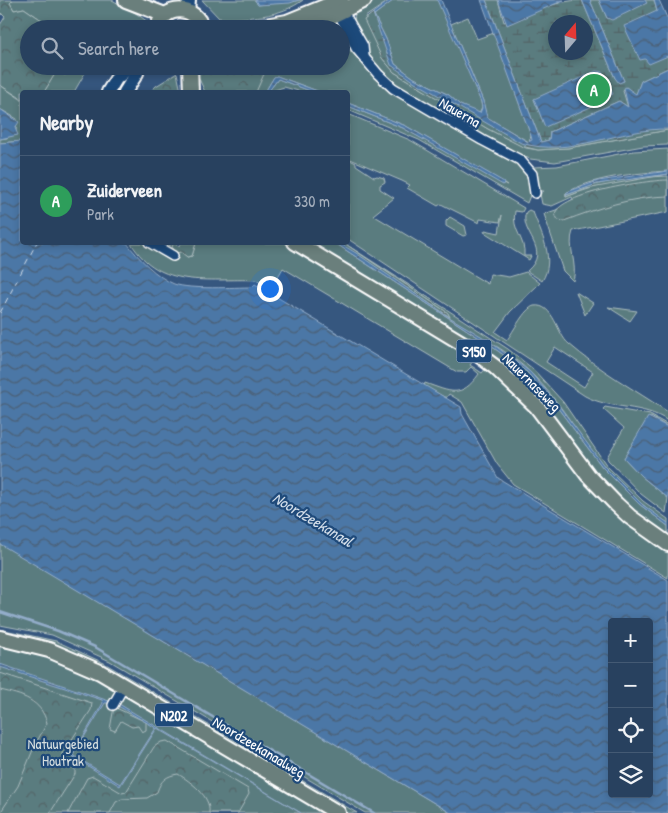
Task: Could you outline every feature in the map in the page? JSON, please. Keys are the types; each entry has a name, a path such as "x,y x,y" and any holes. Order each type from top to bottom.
{"main road":[{"path":"294,20 364,0"},
{"path":"129,2 156,20"},
{"path":"164,20 184,5 199,20"},
{"path":"318,20 340,7"},
{"path":"183,75 191,90"},
{"path":"190,75 191,90"},
{"name":"Nauernaseweg","path":"300,245 467,346 495,367 537,407 588,475 630,517 668,544"},
{"name":"Noordzeekanaalweg","path":"0,638 65,656 124,686 338,813"}],"street":[{"name":"Nauerna","path":"340,7 344,20"},
{"name":"Nauerna","path":"350,36 352,42 378,74 400,93 520,160 532,174 536,193"},
{"path":"109,90 116,79 121,75"},
{"path":"126,90 136,75"},
{"path":"154,245 173,256"},
{"path":"113,706 124,686"}],"green space":[{"path":"0,0 13,0 10,3 14,10 24,8 42,20 20,20 20,75 54,75 45,90 20,90 20,98 0,85 0,25 5,17 0,12"},
{"path":"13,0 112,0 145,20 42,20 24,8 14,10 10,3"},
{"path":"202,0 255,0 258,5 303,0 284,10 263,16 219,18"},
{"path":"370,0 390,0 365,17 382,58 394,72 488,129 526,148 538,150 568,148 668,130 668,145 643,146 555,162 530,159 502,147 395,84 381,70 361,41 355,21 355,12"},
{"path":"394,0 437,0 441,4 481,102 482,108 479,114 460,105 449,95 414,78 395,64 386,39 374,15"},
{"path":"486,0 498,0 504,22 562,2 582,0 588,15 548,15 548,60 593,60 593,26 615,78 624,81 590,0 599,0 607,18 646,3 645,0 654,0 668,55 668,68 641,81 636,95 626,87 623,91 628,107 619,101 550,132 549,140 541,142","holes":["534,99 602,102 545,126"]},
{"path":"373,13 394,66 522,142 543,146 559,145 633,129 668,128 668,130 568,148 538,150 521,146 488,129 394,72 382,58 364,20"},
{"path":"468,17 477,39 494,33 531,136 529,142 486,117 483,101 451,24"},
{"path":"350,51 375,77 483,145 519,164 528,174 531,193 527,203 419,140 350,111 350,107 403,128 507,185 406,126 350,104 350,90 315,90 277,76 274,77 266,90 257,90 261,75 350,75"},
{"path":"54,75 84,75 75,90 45,90"},
{"path":"174,75 177,75 181,90 152,90"},
{"path":"197,75 264,75 257,90 204,90"},
{"path":"278,79 308,90 295,90 284,87 270,90"},
{"path":"0,85 20,99 20,141 0,143 0,139 7,138 16,131 17,119 0,109"},
{"path":"350,115 410,140 524,208 522,212 515,211 514,218 523,244 524,256 531,256 529,260 484,232 485,230 499,233 502,215 500,222 480,219 479,223 441,204 438,206 407,188 410,185 350,159"},
{"path":"668,149 668,171 602,180 589,183 566,193 566,197 616,182 668,176 668,212 573,231 571,243 574,268 573,281 563,271 544,214 556,210 573,199 572,197 552,206 542,204 540,194 544,191 540,191 533,167 557,166 634,151"},
{"path":"350,160 374,177 384,178 385,182 380,185 380,189 394,198 373,215 488,284 490,274 509,277 526,272 540,283 510,312 495,332 507,340 527,311 534,306 541,306 551,314 561,334 569,344 605,371 668,412 668,421 649,412 606,403 585,396 350,240","holes":["555,347 593,372 584,387 546,362"]},
{"path":"668,174 586,189 566,197 566,193 567,195 586,187 612,181"},
{"path":"668,180 668,196 641,198 615,204 564,221 558,220 555,214 560,207 588,194 625,185"},
{"path":"529,210 533,212 546,246 548,264 542,281 527,271 534,263 537,255 536,248 526,227 526,212"},
{"path":"450,217 465,226 467,235 463,236 446,226 446,221"},
{"path":"133,245 152,245 170,251 170,245 175,245 187,257 192,256 195,245 288,245 454,344 475,358 470,365 482,373 487,367 508,385 668,549 668,578 513,484 497,464 462,402 449,394 446,398 424,386 425,383 449,391 461,390 473,382 479,374 471,367 466,372 457,372 283,268 269,292 262,288 264,285 256,280 203,280 170,275 156,268 143,258"},
{"path":"157,245 170,245 165,248"},
{"path":"173,245 195,245 192,256 187,257 181,252 176,253 172,251"},
{"path":"307,245 338,245 487,343 527,372 554,403 603,468 639,504 668,526 668,538 611,492 525,387"},
{"path":"342,245 347,245 448,313 450,317"},
{"path":"347,245 508,349 533,369 563,402 607,466 643,501 668,519 668,523 641,503 615,479 552,396 525,367 504,351 449,317 448,313"},
{"path":"576,292 593,303 585,315"},
{"path":"608,307 637,311 630,321"},
{"path":"605,407 650,415 668,425 668,427 651,417 648,418 624,458 641,476 668,498 666,513 641,494 608,460 607,457 624,428 603,409"},
{"path":"0,544 451,813 365,813 110,661 52,635 0,625"},
{"path":"0,629 56,641 104,663 357,813 346,813 329,800 145,693 0,634"},
{"name":"Natuurgebied Houtrak","path":"0,643 70,663 329,813 0,813"},
{"path":"0,673 92,703 91,710 63,753 63,760 75,769 75,774 50,813 0,813 18,786 35,745 47,723 40,709 30,700 0,690"},
{"path":"114,707 146,722 146,730 142,732 138,726 132,727 121,721 115,731 110,729"},
{"path":"167,741 248,789 249,794 238,813 209,813 207,801 203,795 194,785 178,774 164,779 157,792 147,798 122,799 116,802 110,813 68,813 87,778 93,776 122,793 126,792 154,747 161,742"}],"water":[{"path":"255,0 299,0 290,3 258,5"},
{"path":"390,0 394,0 374,15 386,39 395,64 414,78 449,95 460,105 480,113 482,108 481,102 437,0 441,0 483,101 487,117 528,142 532,140 531,136 481,0 486,0 541,142 549,140 550,132 619,101 628,107 624,88 626,87 636,94 641,81 668,68 668,129 650,130 557,147 539,147 521,143 415,82 391,65 373,13"},
{"path":"498,0 564,0 507,25"},
{"path":"582,0 590,0 624,81 619,83 615,78 593,26 593,15 588,15"},
{"path":"599,0 645,0 647,3 612,20 607,18"},
{"path":"654,0 659,0 668,20 668,56 649,64 645,59 640,60 624,26 657,11"},
{"path":"596,71 602,72 613,94 602,102 545,127 534,99"},
{"path":"277,76 315,90 308,90 278,79 270,90 266,90 274,77"},
{"path":"350,104 406,126 504,182 503,185 403,128 350,107"},
{"path":"0,109 19,122 15,128 18,135 0,139"},
{"name":"Noordzeekanaal","path":"20,141 20,245 129,245 148,266 161,277 174,284 213,288 252,287 255,284 461,407 462,414 498,478 668,580 668,813 451,813 0,544 0,143"},
{"path":"668,171 668,174 597,184 566,195 567,192 598,181"},
{"path":"338,245 342,245 356,253 449,317 486,339 530,372 556,402 605,467 643,505 668,523 668,526 639,504 603,468 554,403 527,372 487,343"},
{"path":"648,417 668,427 668,498 641,476 624,458"},
{"path":"0,664 109,701 109,703 105,703 73,755 120,784 156,728 118,706 119,704 301,813 157,728 120,786 72,756 103,703 102,700 0,667"}],"waterway":[{"path":"0,612 58,631 95,647 374,813"}],"ferry route":[{"path":"0,313 35,245"}],"place":[{"name":"Zuiderveen","path":"594,90"}]}
